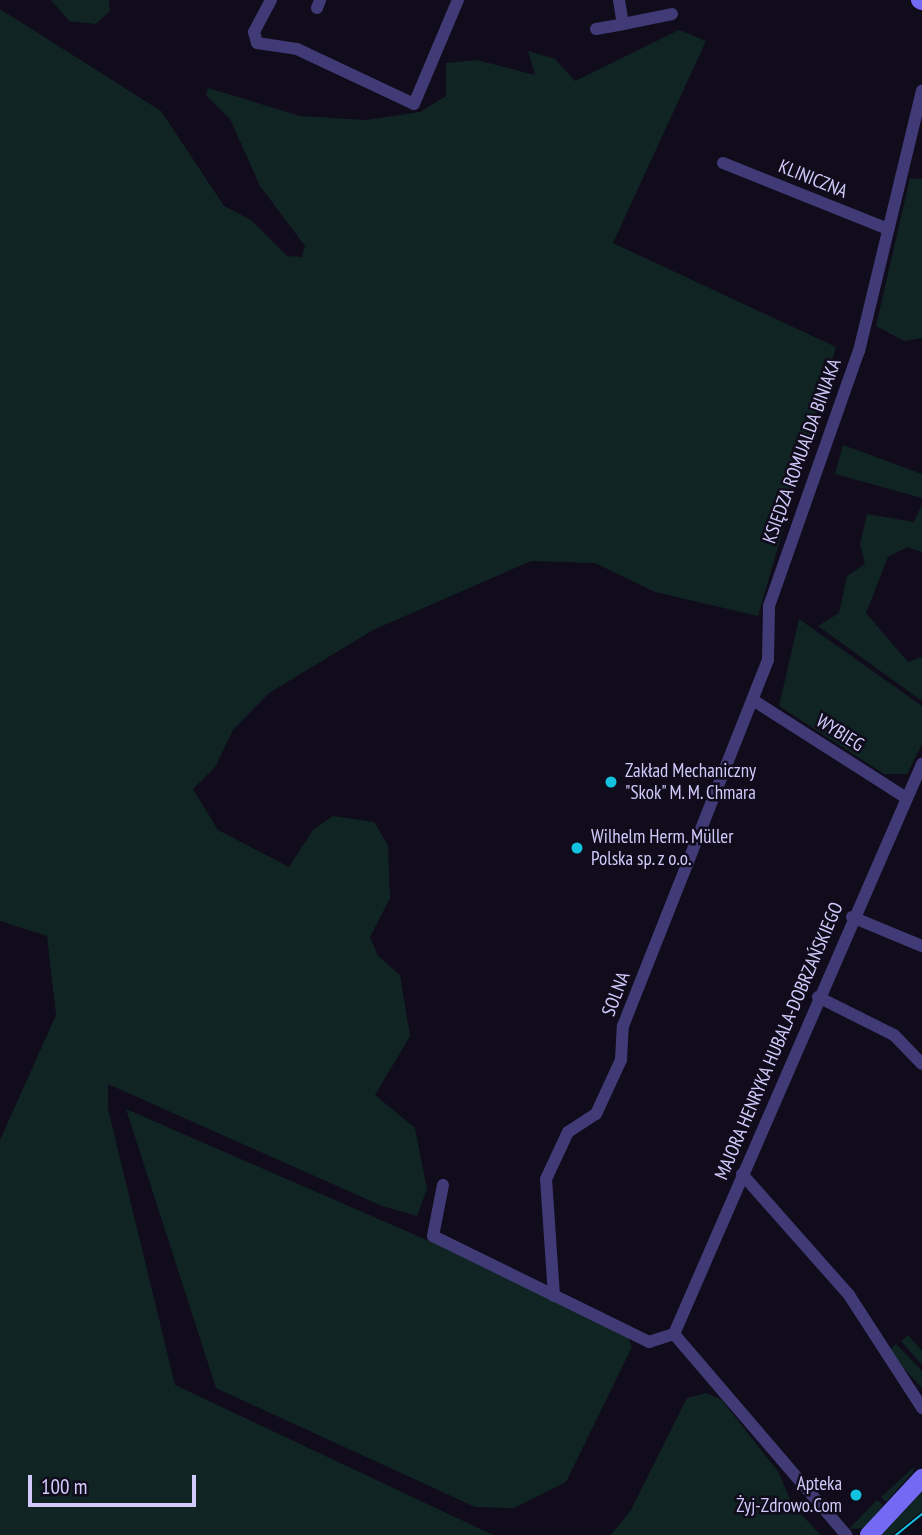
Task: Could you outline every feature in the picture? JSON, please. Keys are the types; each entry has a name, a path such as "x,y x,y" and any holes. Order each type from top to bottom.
{"street":[{"path":"271,0 254,32 257,43 297,49 414,104 458,0"},
{"path":"619,0 623,24"},
{"path":"596,29 672,14"},
{"name":"KSIĘDZA ROMUALDA BINIAKA","path":"753,700 768,660 769,606 859,351 922,90"},
{"name":"KLINICZNA","path":"723,163 888,229"},
{"name":"WYBIEG","path":"753,700 906,797"},
{"name":"SOLNA","path":"554,1296 546,1180 568,1132 596,1114 621,1060 623,1026 753,700"},
{"name":"MAJORA HENRYKA HUBALA-DOBRZAŃSKIEGO","path":"674,1334 852,917 922,764"},
{"path":"852,917 922,946"},
{"path":"818,997 894,1035 922,1063"},
{"path":"742,1174 849,1295 917,1395 922,1408"},
{"path":"443,1185 433,1236 649,1342 674,1334 846,1535"},
{"path":"869,1535 922,1478"}],"green space":[{"path":"51,0 109,0 110,11 96,24 69,21"},
{"path":"0,9 161,111 224,206 251,220 287,256 302,257 305,246 260,186 230,119 206,95 208,88 300,116 366,120 420,112 446,96 446,63 477,60 535,75 528,51 555,59 575,81 679,30 706,41 613,243 836,347 758,616 655,592 595,563 531,561 373,630 269,693 233,730 215,767 193,789 218,830 289,867 313,830 333,816 374,822 388,845 390,898 370,937 378,956 400,975 410,1036 375,1095 415,1128 427,1189 417,1216 382,1206 108,1084 108,1109 175,1385 493,1535 0,1535 0,1140 56,1015 47,936 0,921"},
{"path":"910,178 922,179 922,338 904,341 876,326"},
{"path":"843,445 922,474 922,498 835,474"},
{"path":"922,504 922,552 907,547 888,557 866,613 908,662 922,657 922,701 818,626 839,613 847,576 865,564 860,544 867,514 914,522"},
{"path":"799,619 922,706 922,744 907,774 884,774 779,706"},
{"path":"126,1109 445,1248 628,1337 632,1347 566,1482 514,1508 475,1507 216,1388"},
{"path":"908,1335 922,1351 922,1365 901,1341"},
{"path":"896,1344 922,1371 922,1388 888,1351"},
{"path":"706,1393 722,1400 779,1473 793,1506 821,1535 611,1535 631,1510 687,1398"},
{"path":"914,1467 913,1472 886,1502 881,1497"},
{"path":"922,1489 922,1511 892,1535 880,1535"},
{"path":"877,1500 883,1505 866,1528 849,1529"}],"tram line":[{"path":"896,1535 922,1514"}],"place":[{"name":"Zakład Mechaniczny \"Skok\" M. M. Chmara","path":"611,782"},
{"name":"Wilhelm Herm. Müller Polska sp. z o.o.","path":"577,848"},
{"name":"Apteka Żyj-Zdrowo.Com","path":"856,1495"}]}
